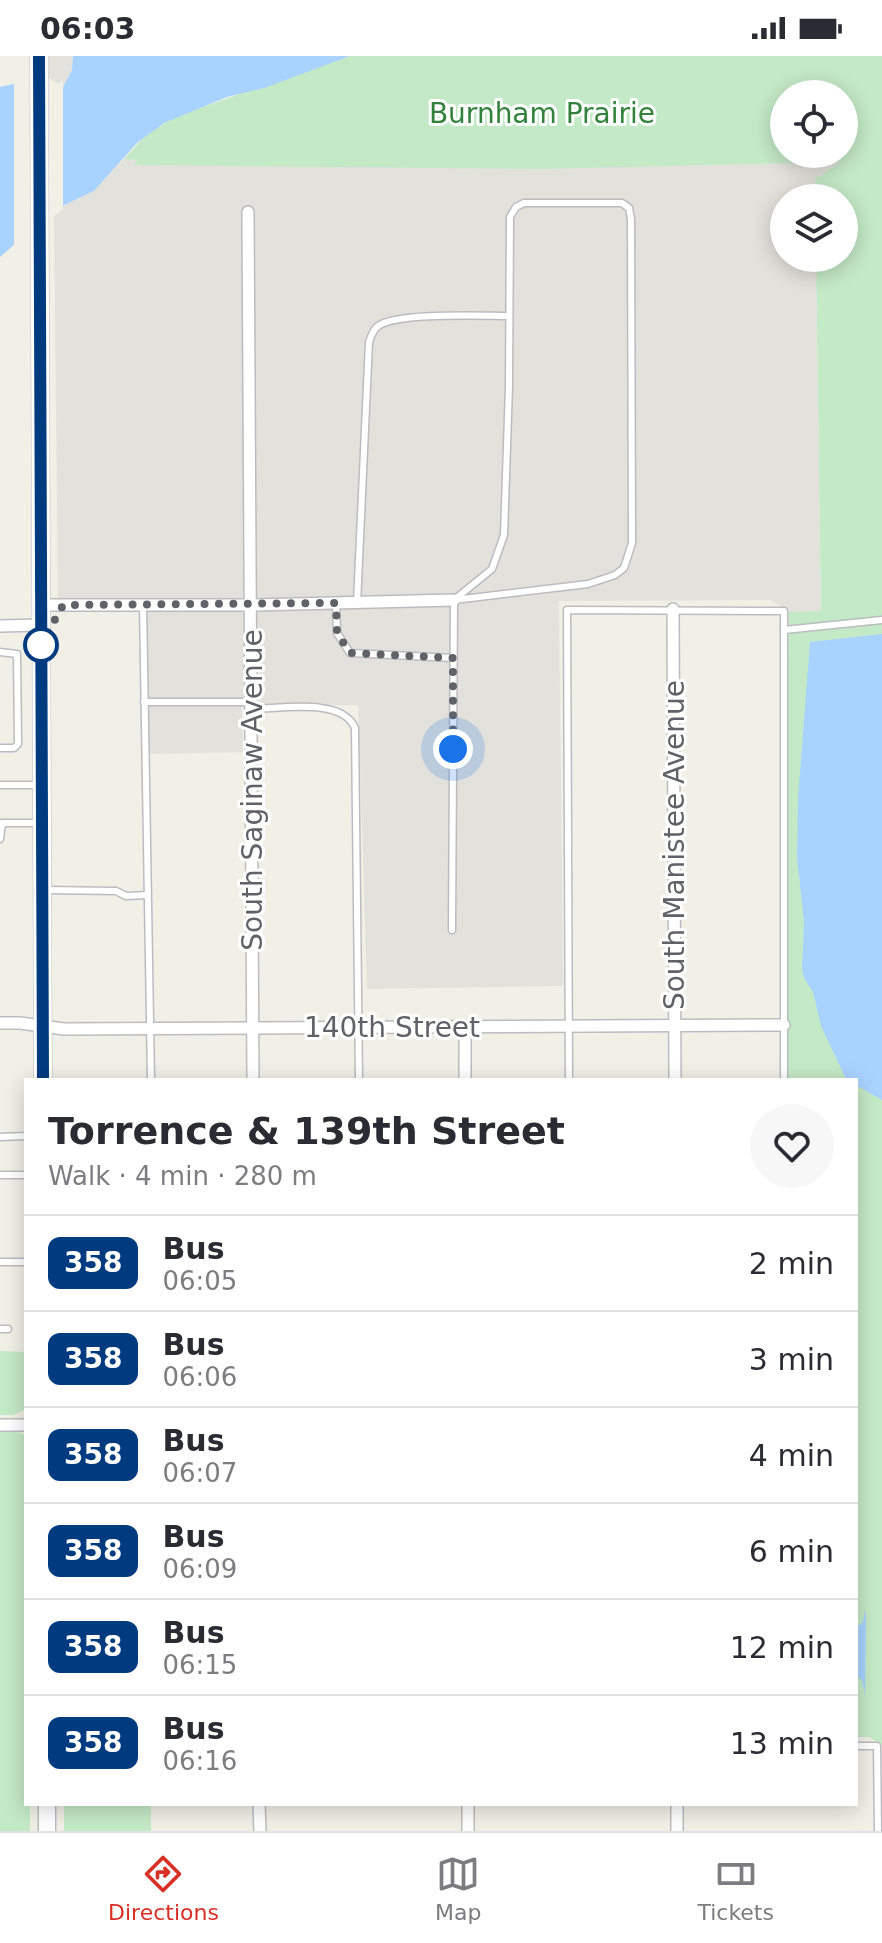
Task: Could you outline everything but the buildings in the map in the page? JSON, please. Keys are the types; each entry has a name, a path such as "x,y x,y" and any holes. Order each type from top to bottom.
{"main road":[{"path":"39,56 43,1078"},
{"path":"47,1806 47,1831"}],"street":[{"name":"South Saginaw Avenue","path":"248,212 253,1078"},
{"path":"41,605 250,605 454,600"},
{"name":"South Manistee Avenue","path":"673,609 675,1078"},
{"path":"0,626 41,625"},
{"name":"140th Street","path":"0,1023 64,1029 784,1025"},
{"path":"465,1026 465,1078"},
{"path":"0,1425 24,1425"},
{"path":"259,1806 260,1831"},
{"path":"468,1806 468,1831"},
{"path":"677,1806 677,1831"}],"lane":[{"path":"452,930 454,600 492,569 504,535 510,217 516,207 524,203 622,203 629,208 632,543 624,568 615,575 588,584 454,600"},
{"path":"357,603 369,342 376,327 391,320 413,318 509,316"},
{"path":"336,603 337,633 350,653 453,658"},
{"path":"143,605 151,1078"},
{"path":"569,1078 567,610 673,609 784,611 784,1078"},
{"path":"784,630 882,620"},
{"path":"0,652 17,654 18,729 18,744 14,748 0,748"},
{"path":"144,702 336,710 351,719 355,728 359,1078"},
{"path":"0,785 42,785"},
{"path":"0,839 1,823 42,823"},
{"path":"42,890 116,891 126,896 147,895"},
{"path":"0,1137 24,1136"},
{"path":"0,1175 24,1175"},
{"path":"0,1262 24,1262"},
{"path":"858,1746 877,1746 878,1831"}],"shaded area":[{"path":"49,56 73,56 72,70 63,87 58,89 49,82"},
{"path":"124,159 770,162 770,168 832,168 815,179 815,184 770,184 770,272 816,272 821,612 789,612 771,600 559,601 563,986 367,989 358,705 242,706 243,752 147,754 147,610 58,610 54,210 94,191"}],"green space":[{"name":"Burnham Prairie","path":"350,56 882,56 882,1745 869,1737 858,1737 858,1078 788,1078 789,612 821,611 816,272 858,272 858,184 815,184 815,179 832,168 858,168 858,80 770,80 770,164 543,169 133,165 138,160 124,159 150,131 177,116"},
{"path":"0,1351 24,1352 24,1410 14,1415 0,1415"},
{"path":"0,1431 16,1431 24,1436 24,1806 30,1806 30,1831 0,1831"},
{"path":"64,1806 151,1806 151,1831 64,1831"}],"water":[{"path":"73,56 350,56 264,88 227,97 164,123 137,143 94,191 54,210 0,257 0,87 26,81 58,89 63,87 72,70"},
{"path":"882,634 882,1100 858,1086 858,1078 846,1078 821,1026 813,992 802,968 804,921 797,858 798,799 810,642"},
{"path":"865,1609 865,1696 862,1680 858,1677 858,1626 863,1622"}],"pier":[{"path":"49,78 59,84 63,80 63,209 14,250 14,79"}],"bus line":[{"name":"358","path":"39,56 43,1078"}],"route":[{"path":"41,645 63,605 336,603 337,633 350,653 453,658 453,749"}]}
